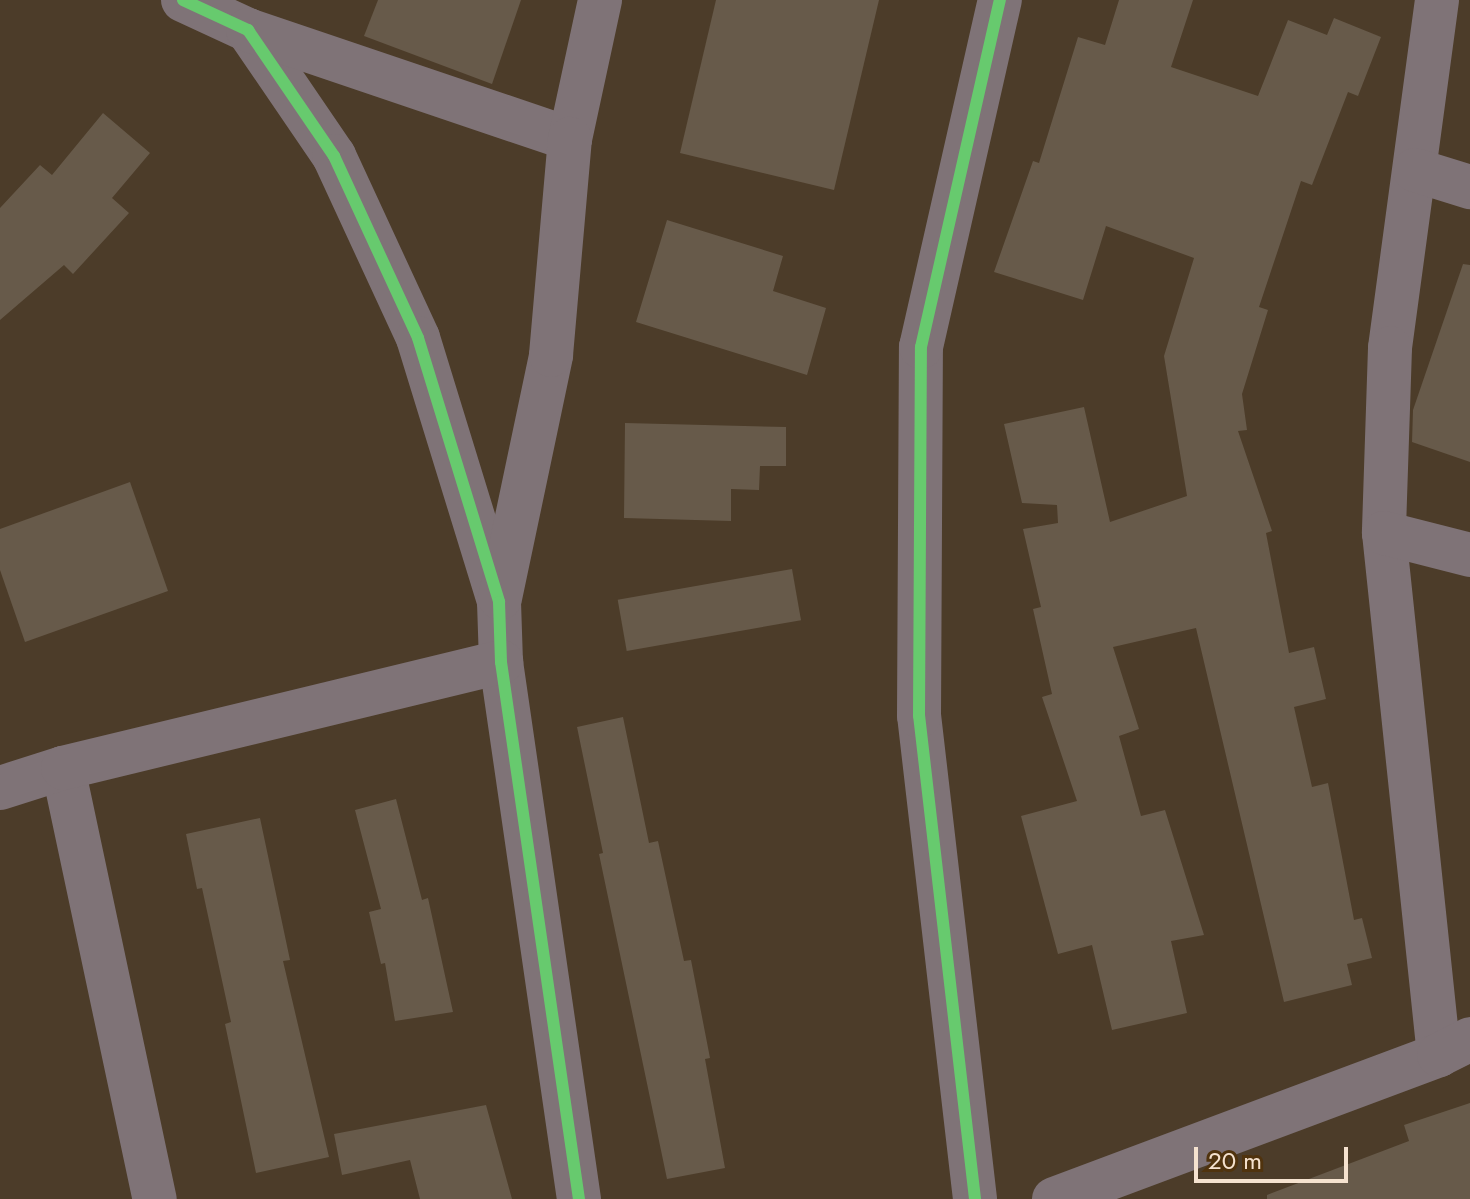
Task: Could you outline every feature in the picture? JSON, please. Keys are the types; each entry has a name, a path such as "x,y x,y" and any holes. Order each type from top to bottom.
{"street":[{"path":"183,0 248,30 570,139"},
{"path":"579,1199 501,662 499,602 551,355 570,139 600,0"},
{"path":"975,1199 919,716 921,347 1000,0"},
{"path":"1054,1199 1455,1047 1384,533 1390,348 1437,0"},
{"path":"248,30 334,156 418,338 499,602"},
{"path":"1415,170 1470,187"},
{"path":"1384,533 1470,555"},
{"path":"0,788 63,768 501,662"},
{"path":"63,768 155,1199"}],"building":[{"path":"378,0 521,0 492,84 364,36"},
{"path":"716,0 879,0 834,190 680,153"},
{"path":"1119,0 1193,0 1171,67 1258,96 1288,20 1327,35 1334,18 1381,37 1358,96 1348,92 1312,185 1301,181 1259,307 1268,310 1242,394 1247,430 1238,431 1272,531 1266,533 1289,653 1314,647 1326,699 1294,707 1312,787 1328,783 1354,920 1362,918 1372,958 1347,964 1352,985 1284,1002 1196,628 1113,647 1139,729 1119,736 1141,816 1165,810 1204,935 1171,941 1187,1013 1112,1030 1092,945 1058,954 1021,816 1077,801 1042,697 1052,694 1033,609 1041,607 1023,529 1058,523 1057,505 1022,503 1004,424 1084,407 1110,522 1187,496 1164,356 1194,258 1106,226 1083,300 994,272 1033,161 1039,163 1078,37 1105,45"},
{"path":"103,113 150,153 112,198 129,213 73,274 64,265 0,320 0,208 40,165 52,175"},
{"path":"667,220 783,256 773,291 826,308 807,375 636,322"},
{"path":"1463,264 1470,265 1470,462 1412,442 1413,410"},
{"path":"625,423 786,427 786,466 760,466 759,490 731,489 731,521 624,518"},
{"path":"130,482 168,591 25,642 0,570 0,529"},
{"path":"792,569 801,620 627,651 618,600"},
{"path":"623,717 649,843 658,841 684,961 691,960 710,1058 705,1059 725,1168 667,1179 599,854 603,853 577,727"},
{"path":"396,799 422,900 428,898 453,1012 395,1021 385,963 381,964 369,912 381,909 355,810"},
{"path":"260,818 290,960 283,961 329,1157 256,1173 225,1024 231,1022 202,888 197,889 186,834"},
{"path":"1470,1103 1470,1199 1267,1199 1267,1195 1409,1141 1404,1125"},
{"path":"486,1105 512,1199 420,1199 410,1160 342,1175 334,1134"}],"cycle path":[{"path":"183,0 248,30 334,156 418,338 499,602 501,662 579,1199"},
{"path":"975,1199 919,716 921,347 1000,0"}]}
